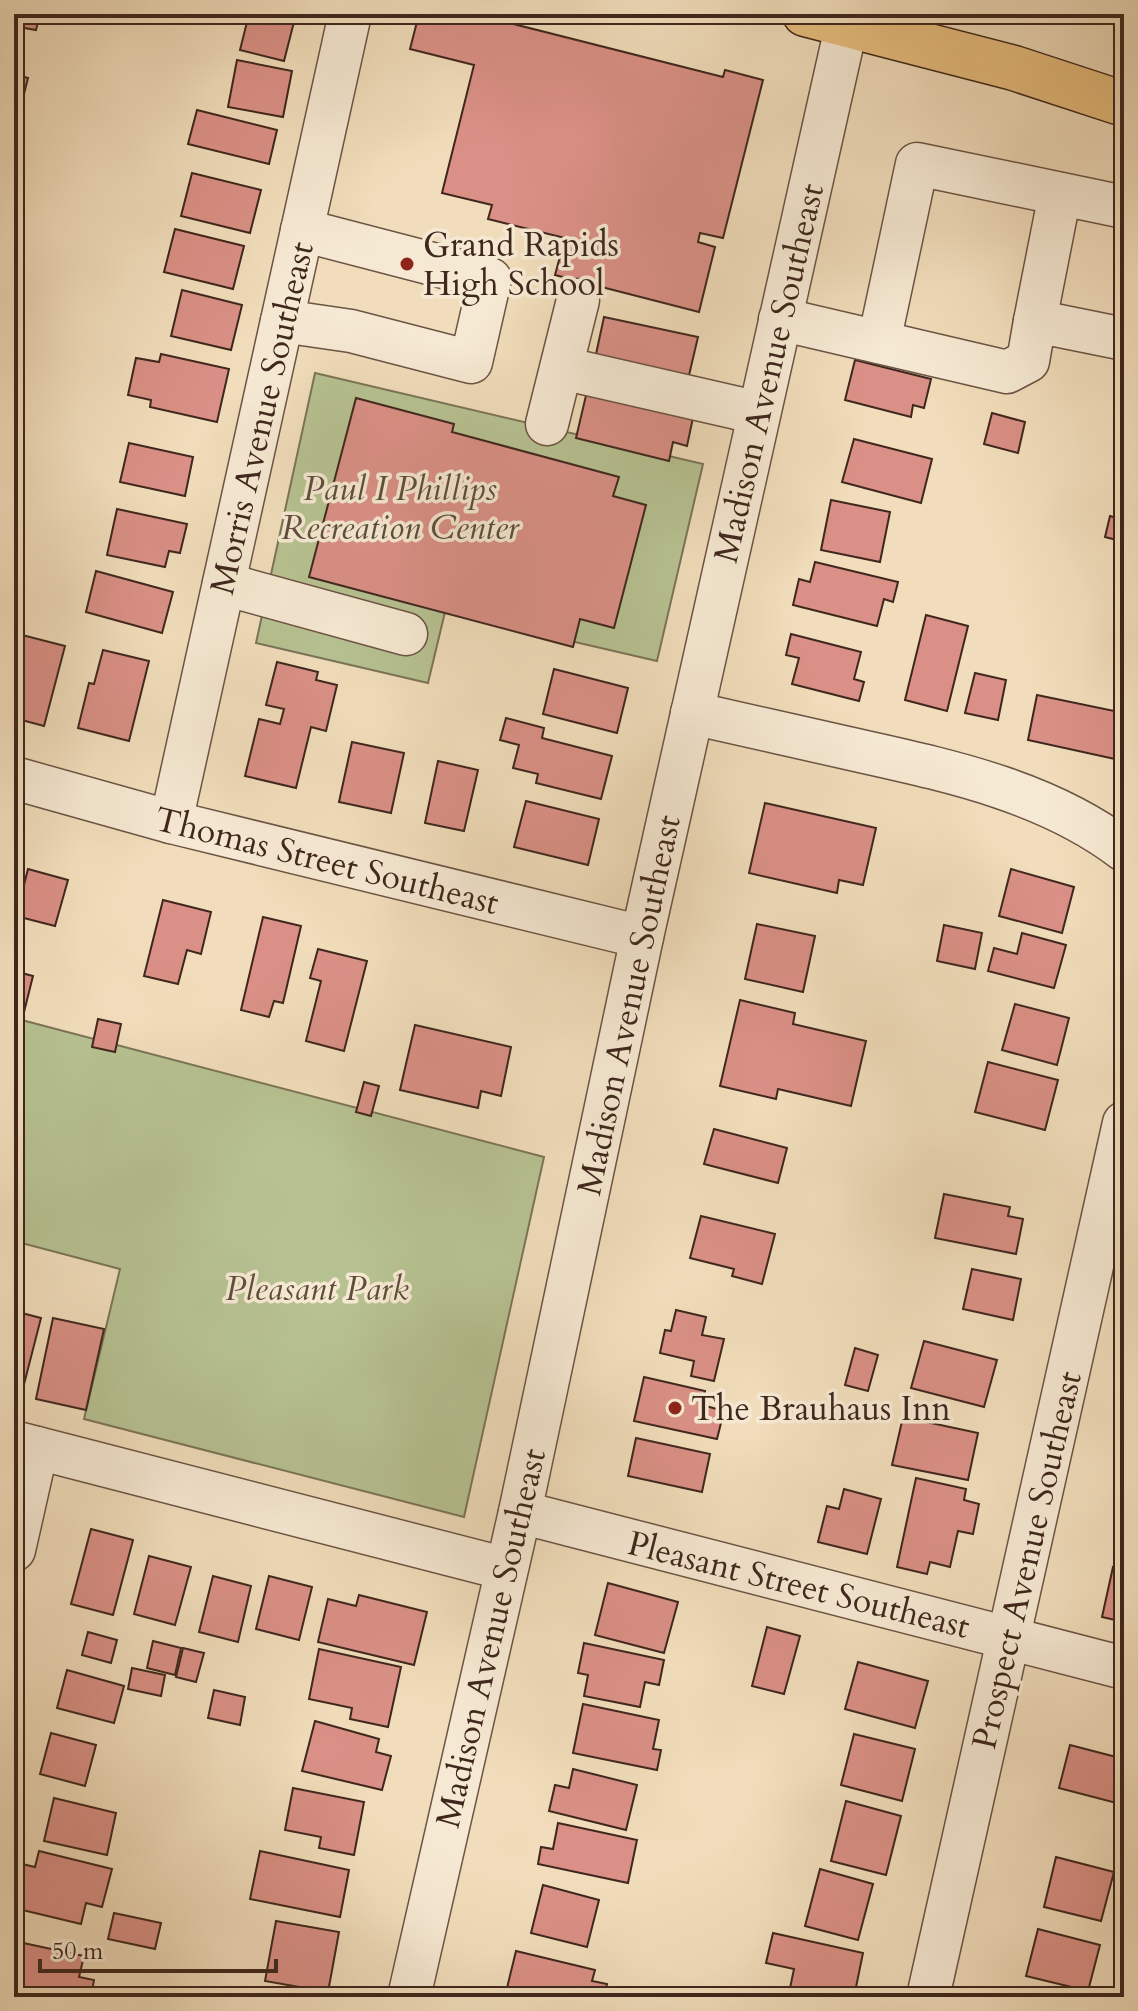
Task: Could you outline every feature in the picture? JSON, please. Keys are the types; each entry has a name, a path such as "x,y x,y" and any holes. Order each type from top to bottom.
{"main road":[{"path":"833,17 1014,68 1124,104"}],"street":[{"name":"Morris Avenue Southeast","path":"171,822 350,14"},
{"name":"Madison Avenue Southeast","path":"409,1997 520,1512 642,937 780,319 833,17"},
{"path":"879,342 917,164 1124,207"},
{"path":"780,319 1007,372 1028,361 1060,194"},
{"path":"282,321 351,331 471,362 490,279 302,230"},
{"path":"547,424 578,300"},
{"path":"1035,321 1124,339"},
{"path":"562,368 759,413"},
{"path":"224,584 406,634"},
{"path":"692,713 944,769 1021,794 1067,815 1124,850"},
{"name":"Thomas Street Southeast","path":"14,778 171,822 642,937"},
{"name":"Prospect Avenue Southeast","path":"928,1997 1124,1123"},
{"path":"14,1550 25,1445 506,1569"},
{"name":"Pleasant Street Southeast","path":"520,1512 1124,1668"}],"green space":[{"name":"Paul I Phillips Recreation Center","path":"315,373 703,464 657,661 445,612 428,683 256,643"},
{"name":"Pleasant Park","path":"14,1018 544,1157 464,1517 84,1419 120,1269 14,1241"}],"building":[{"path":"14,14 40,14 36,30 24,28 18,52 14,51"},
{"path":"249,14 296,14 284,61 240,50"},
{"path":"419,14 474,14 723,77 725,70 763,80 723,238 700,233 698,242 715,247 699,312 555,275 565,238 488,219 492,205 442,193 474,65 410,49"},
{"path":"1124,14 1124,42 1116,40"},
{"path":"237,60 292,71 283,117 228,107"},
{"path":"14,74 28,78 19,114 14,113"},
{"path":"197,110 277,130 269,164 188,144"},
{"path":"192,173 261,190 250,233 181,216"},
{"path":"175,229 244,246 233,289 164,272"},
{"path":"182,290 242,305 231,350 171,336"},
{"path":"604,317 698,337 686,388 593,368"},
{"path":"161,354 229,369 217,422 150,407 151,400 128,395 136,358 159,362"},
{"path":"855,360 931,379 924,408 913,405 911,417 845,400"},
{"path":"588,387 694,413 687,446 673,442 669,461 576,438"},
{"path":"356,398 454,424 452,432 619,477 613,496 646,505 614,628 580,619 573,647 309,577"},
{"path":"992,413 1025,422 1018,453 984,444"},
{"path":"854,439 932,459 921,503 842,482"},
{"path":"129,443 193,457 185,496 120,482"},
{"path":"831,500 890,512 880,562 821,550"},
{"path":"117,509 187,524 180,553 169,551 165,567 107,555"},
{"path":"1110,516 1124,520 1124,542 1105,537"},
{"path":"815,562 898,582 893,602 884,599 877,626 793,605 799,579 810,582"},
{"path":"96,571 173,592 162,633 86,612"},
{"path":"926,615 968,626 947,711 905,700"},
{"path":"791,634 861,652 854,679 864,682 859,701 792,684 799,658 786,655"},
{"path":"22,635 65,646 44,726 14,718 14,666"},
{"path":"103,650 149,661 129,741 78,728 89,683 94,684"},
{"path":"277,662 318,672 316,680 337,685 326,731 311,727 296,788 245,776 259,719 280,724 284,709 266,705"},
{"path":"554,669 628,688 617,733 543,714"},
{"path":"975,673 1006,680 998,720 965,713"},
{"path":"1037,695 1124,713 1124,761 1028,740"},
{"path":"506,718 544,728 542,738 612,756 601,799 536,783 538,774 513,768 519,745 500,740"},
{"path":"352,742 404,753 391,813 339,802"},
{"path":"438,761 478,770 464,831 425,823"},
{"path":"526,801 599,819 588,865 514,847"},
{"path":"765,803 876,828 863,885 839,880 837,893 749,873"},
{"path":"28,869 68,880 55,926 16,916"},
{"path":"1011,869 1074,887 1062,933 999,916"},
{"path":"163,900 211,912 201,954 187,950 178,984 144,976"},
{"path":"263,917 301,926 283,1003 274,1001 269,1017 241,1010"},
{"path":"757,924 815,936 803,992 745,979"},
{"path":"944,925 982,933 975,969 937,961"},
{"path":"1022,933 1066,945 1054,988 988,971 994,948 1017,954"},
{"path":"318,949 367,961 344,1051 306,1041 321,981 310,978"},
{"path":"14,971 33,976 22,1020 14,1018"},
{"path":"740,1000 795,1013 793,1024 866,1041 851,1106 778,1089 776,1099 720,1086"},
{"path":"1015,1004 1069,1018 1057,1065 1002,1050"},
{"path":"98,1019 121,1024 115,1052 92,1047"},
{"path":"415,1025 511,1047 501,1096 481,1091 478,1108 400,1090"},
{"path":"988,1062 1058,1080 1045,1130 975,1112"},
{"path":"364,1082 379,1086 371,1116 356,1112"},
{"path":"714,1129 787,1148 778,1183 704,1164"},
{"path":"944,1194 1010,1207 1008,1216 1023,1219 1016,1254 935,1238"},
{"path":"701,1216 775,1234 762,1284 732,1276 734,1269 690,1258"},
{"path":"972,1269 1021,1279 1013,1320 963,1309"},
{"path":"676,1310 706,1317 702,1335 724,1339 714,1381 691,1376 694,1361 660,1353 665,1330 671,1331"},
{"path":"14,1311 41,1318 21,1396 14,1394"},
{"path":"53,1318 104,1329 86,1410 36,1399"},
{"path":"924,1341 997,1360 984,1407 911,1388"},
{"path":"855,1348 878,1355 868,1391 845,1385"},
{"name":"The Brauhaus Inn","path":"644,1377 705,1391 702,1405 724,1411 717,1439 634,1421"},
{"path":"903,1417 978,1433 968,1480 892,1465"},
{"path":"636,1438 710,1454 702,1492 628,1476"},
{"path":"916,1478 966,1489 964,1500 979,1504 973,1534 958,1531 950,1567 930,1562 927,1574 897,1567"},
{"path":"844,1489 881,1499 867,1554 818,1542 827,1506 839,1509"},
{"path":"91,1529 133,1540 113,1615 71,1604"},
{"path":"149,1556 191,1567 175,1625 134,1614"},
{"path":"1113,1567 1124,1569 1124,1622 1102,1617"},
{"path":"213,1576 251,1586 238,1642 199,1632"},
{"path":"269,1576 312,1587 299,1640 256,1629"},
{"path":"608,1583 678,1602 664,1653 595,1635"},
{"path":"359,1595 427,1612 414,1665 318,1642 328,1599 356,1606"},
{"path":"767,1627 800,1636 784,1694 752,1686"},
{"path":"88,1632 117,1640 111,1663 82,1655"},
{"path":"153,1641 181,1648 175,1675 147,1668"},
{"path":"584,1643 664,1660 659,1685 645,1682 640,1707 584,1696 588,1675 578,1673"},
{"path":"183,1648 204,1653 196,1682 176,1677"},
{"path":"319,1649 401,1667 388,1727 350,1719 352,1708 309,1699"},
{"path":"858,1662 928,1681 915,1728 845,1709"},
{"path":"132,1668 165,1675 161,1696 128,1689"},
{"path":"67,1670 124,1686 114,1723 57,1708"},
{"path":"214,1690 245,1697 240,1725 208,1718"},
{"path":"583,1704 659,1720 653,1749 661,1750 657,1770 573,1753"},
{"path":"315,1721 379,1739 376,1752 391,1756 382,1790 302,1771"},
{"path":"51,1733 96,1745 85,1786 40,1774"},
{"path":"854,1734 915,1749 902,1801 841,1785"},
{"path":"1070,1745 1124,1759 1124,1805 1059,1788"},
{"path":"573,1769 637,1785 626,1830 549,1811 555,1785 569,1788"},
{"path":"293,1788 364,1802 354,1855 319,1848 321,1837 285,1830"},
{"path":"54,1798 116,1813 107,1855 44,1841"},
{"path":"846,1801 901,1816 886,1875 831,1861"},
{"path":"558,1823 637,1840 628,1883 538,1864 541,1847 553,1849"},
{"path":"39,1851 112,1869 102,1907 86,1903 81,1924 14,1908 14,1894 22,1864 35,1867"},
{"path":"260,1851 349,1870 340,1917 250,1899"},
{"path":"1056,1857 1114,1872 1101,1921 1044,1907"},
{"path":"820,1869 873,1884 858,1940 805,1926"},
{"path":"543,1885 599,1900 587,1947 531,1933"},
{"path":"114,1913 161,1923 155,1949 108,1939"},
{"path":"276,1921 339,1932 328,1992 265,1981"},
{"path":"1038,1929 1100,1945 1088,1991 1026,1976"},
{"path":"773,1933 863,1953 854,1997 806,1997 789,1993 794,1969 766,1963"},
{"path":"14,1941 84,1956 79,1977 94,1980 91,1997 14,1997"},
{"path":"516,1951 595,1970 592,1981 607,1984 604,1997 527,1997 506,1992"},
{"path":"243,1987 292,1997 241,1997"}],"place":[{"name":"Grand Rapids High School","path":"407,264"},
{"name":"The Brauhaus Inn","path":"675,1408"}]}
